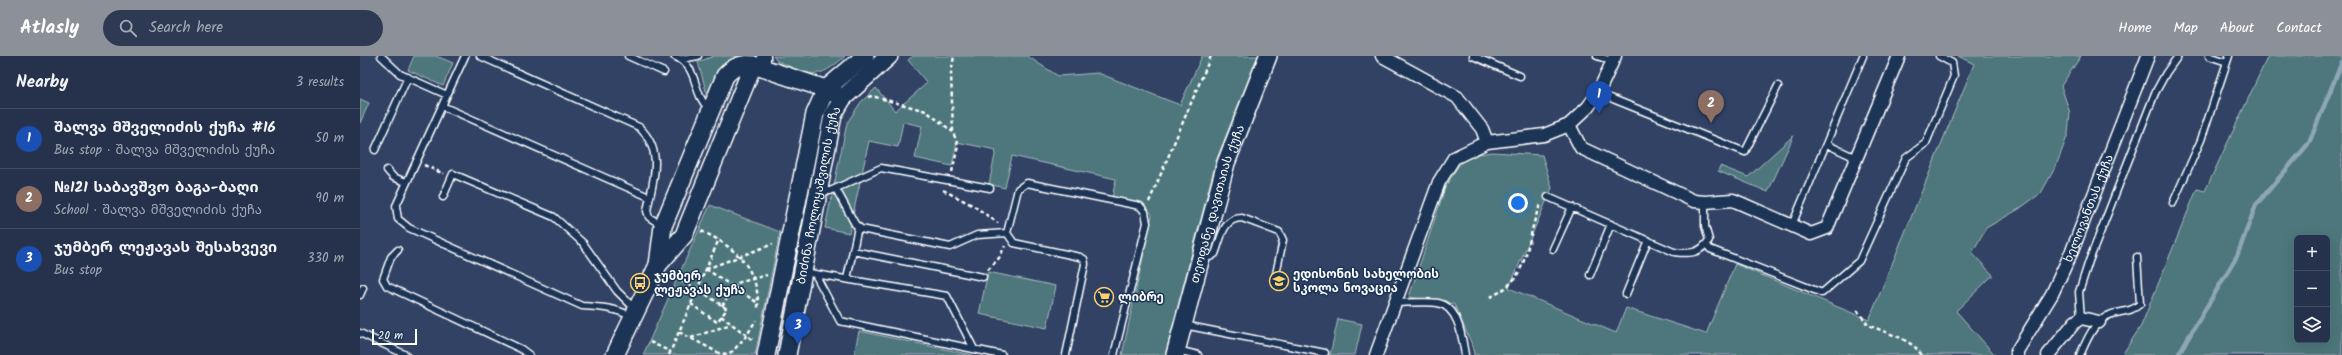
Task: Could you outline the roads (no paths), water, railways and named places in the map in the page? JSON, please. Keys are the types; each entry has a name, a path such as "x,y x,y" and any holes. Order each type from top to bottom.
{"street":[{"name":"ბიძინა ჩოლოყაშვილის ქუჩა","path":"766,352 815,114 826,89 865,56"},
{"name":"ბიძინა ჩოლოყაშვილის ქუჩა","path":"787,355 791,335 809,273 810,240 833,115 843,98 889,56"},
{"name":"თეოფანე დავითაიას ქუჩა","path":"1175,352 1226,163 1268,56"},
{"path":"1382,56 1457,97 1482,128 1487,142"},
{"path":"1569,125 1581,148 1694,201 1705,202 1733,200 1811,234 1827,228 1899,56"},
{"name":"ხელოვანთას ქუჩა","path":"2017,355 2017,351 2052,294 2072,251 2148,56"},
{"path":"1376,355 1439,182 1454,158 1487,142 1544,135 1569,125 1588,107 1598,93 1613,59"},
{"path":"615,355 657,267 684,235 763,60"},
{"path":"657,267 663,226 724,76 737,66 763,60 843,98"},
{"path":"790,238 810,240"},
{"path":"2048,355 2075,322 2082,318 2099,322"},
{"path":"771,330 791,335"}],"lane":[{"path":"381,56 400,74 447,95"},
{"path":"465,56 396,206 398,219 409,228 582,306 611,309 635,314"},
{"path":"480,56 639,127 649,139 656,158 647,211 649,217 663,226"},
{"path":"628,56 664,72"},
{"path":"674,56 681,59 689,66 700,99 710,111"},
{"path":"681,59 698,56"},
{"path":"1473,56 1520,76"},
{"path":"1597,56 1613,59"},
{"path":"1792,225 1863,56"},
{"path":"1706,244 1710,249 1822,293 1859,261 1906,158 1926,143 1954,76 1952,63 1939,56"},
{"path":"2082,318 2079,292 2089,261 2155,93 2166,72 2178,56"},
{"path":"2173,203 2201,140 2228,59 2208,56"},
{"path":"375,150 408,77"},
{"path":"1598,93 1745,152 1778,86"},
{"path":"442,106 649,197"},
{"path":"1826,144 1856,158"},
{"path":"819,191 830,191 836,189 871,170 881,168 990,188"},
{"path":"387,170 393,177 406,182"},
{"path":"443,197 453,174 554,216 583,243 635,314"},
{"path":"1007,235 1018,188 1027,183 1140,206 1145,212 1147,223 1114,355"},
{"path":"836,189 861,229 950,247 977,235 1007,235 1014,243 1084,259 1085,264 1066,355"},
{"path":"1548,197 1674,252 1686,253 1696,252 1706,244 1708,240 1705,226 1705,202"},
{"path":"1553,249 1572,207"},
{"path":"1201,254 1210,257 1215,254 1222,233 1229,222 1236,218 1242,218 1279,232 1283,240 1275,280"},
{"path":"1590,275 1611,224"},
{"path":"847,279 858,226"},
{"path":"1626,294 1648,240"},
{"path":"398,250 390,257 384,278 387,286 521,349 529,355"},
{"path":"853,251 983,277"},
{"path":"2080,355 2092,329 2099,322 2110,315 2133,310 2140,304 2137,257"},
{"path":"809,273 947,296 974,349"},
{"path":"809,273 840,321 1000,355"},
{"path":"360,294 363,288"},
{"path":"1394,303 1438,303 1449,309 1461,334 1465,355"},
{"path":"1182,324 1325,353"},
{"path":"360,333 406,355"},
{"path":"1175,352 1198,355"}],"waterway":[{"path":"2178,355 2237,256 2256,205 2309,143 2342,62"}],"place":[{"name":"შალვა მშველიძის ქუჩა #16","path":"1599,114"},
{"name":"№121 საბავშვო ბაგა-ბაღი","path":"1711,123"},
{"name":"ედისონის სახელობის სკოლა ნოვაცია","path":"1279,281"},
{"name":"ჯუმბერ ლეჟავას ქუჩა","path":"640,283"},
{"name":"ლიბრე","path":"1104,297"},
{"name":"ჯუმბერ ლეჟავას შესახვევი","path":"798,345"}]}
